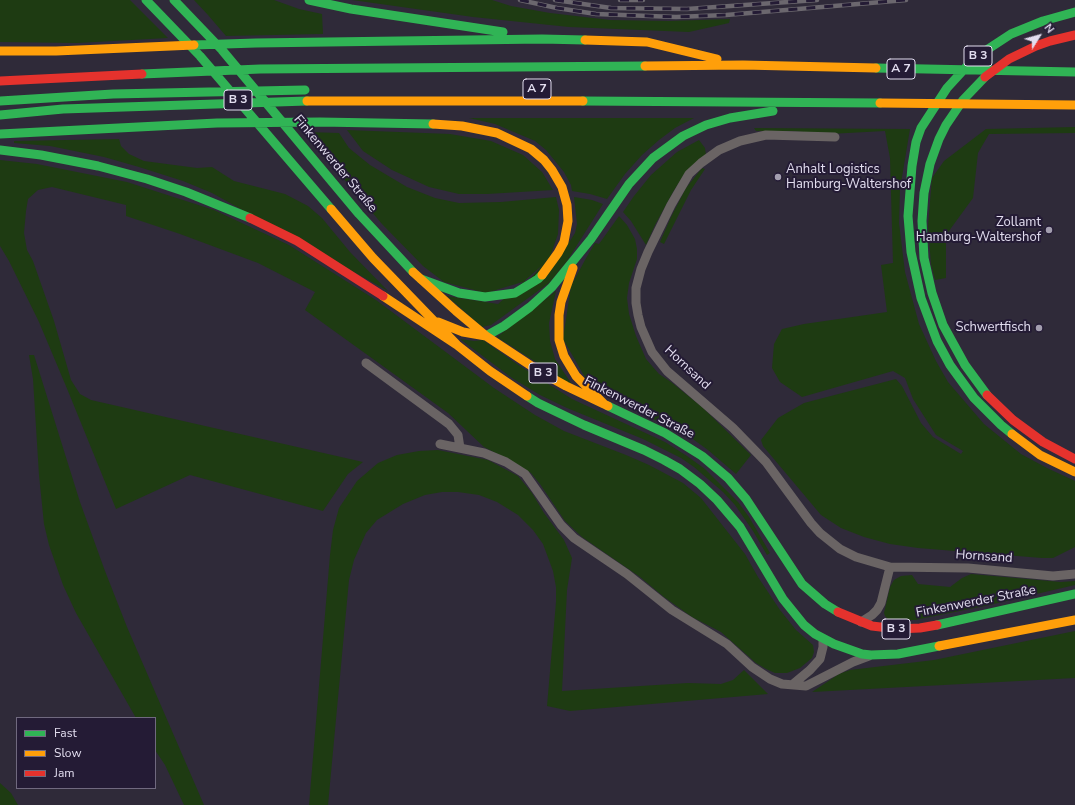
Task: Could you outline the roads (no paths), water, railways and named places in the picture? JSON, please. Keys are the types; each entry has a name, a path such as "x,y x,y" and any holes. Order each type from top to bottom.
{"main road":[{"name":"Finkenwerder Straße","path":"146,0 200,56 373,258 457,345 490,371 538,403 584,425 644,450 680,469 700,484 717,500 740,527 790,609 804,625 823,638 854,652 871,655 898,654 1075,620"},
{"name":"Finkenwerder Straße","path":"174,0 222,50 359,214 389,248 420,279 486,336 539,371 566,386 665,433 692,449 715,467 746,499 802,584 835,611 861,622 885,628 920,628 968,619 1075,594"},
{"path":"309,0 351,9 487,29 542,39"},
{"name":"B 3","path":"1075,12 1042,21 1011,34 982,53 958,75 938,100 921,128 913,154 908,216 914,268 926,312 943,353 966,387 983,408 1001,425 1040,455 1075,472"},
{"name":"B 3","path":"1075,35 1050,41 1022,52 997,68 979,83 963,100 946,125 939,139 926,180 922,220 924,258 927,277 935,304 950,340 972,376 1004,412 1023,428 1042,442 1075,459"},
{"path":"0,51 56,51 256,43 542,39 647,42 743,65"},
{"name":"A 7","path":"0,81 260,69 743,65 1075,72"},
{"path":"0,101 121,94 230,90 315,90"},
{"path":"935,92 982,92"},
{"name":"A 7","path":"0,115 63,109 337,100 1075,105"},
{"path":"486,336 504,326 530,307 552,287 591,239 629,184 653,158 668,146 694,130 730,118 751,114 843,103"},
{"path":"0,134 233,123 423,123 462,126 497,133 531,149 544,160 562,187 568,215 564,242 545,272 532,284 514,293 485,298 469,296 420,279"},
{"path":"0,150 41,155 98,166 147,179 199,196 240,213 297,241 363,282 457,345"},
{"path":"577,256 561,302 559,315 559,340 564,356 573,371 588,389 604,404"},
{"name":"Finkenwerder Straße","path":"433,320 463,332 486,336"}],"street":[{"name":"Hornsand","path":"835,137 766,135 740,141 719,150 689,174 671,205 648,252 641,269 636,288 636,303 641,327 652,352 658,362 667,371 733,428 751,446 766,462 811,523 840,549 856,557 890,567 968,568 1054,576 1075,574"},
{"path":"366,363 449,424 458,435 460,448"},
{"name":"Finkenwerder Straße","path":"440,444 484,453 506,462 525,474 561,525 574,538 627,574 672,610 727,644 762,675 774,681 802,686 811,684 853,662 871,655"},
{"path":"861,622 877,610 881,604 890,567"},
{"path":"792,684 810,670 820,659 823,647 823,638"}],"railway":[{"path":"520,0 596,14 676,17 726,15 906,0"},
{"path":"555,0 611,8 687,9 817,0"},
{"path":"620,0 643,0"}],"place":[{"name":"Anhalt Logistics Hamburg-Waltershof","path":"778,177"},
{"name":"Zollamt Hamburg-Waltershof","path":"1049,230"},
{"name":"Schwertfisch","path":"1039,328"}]}
